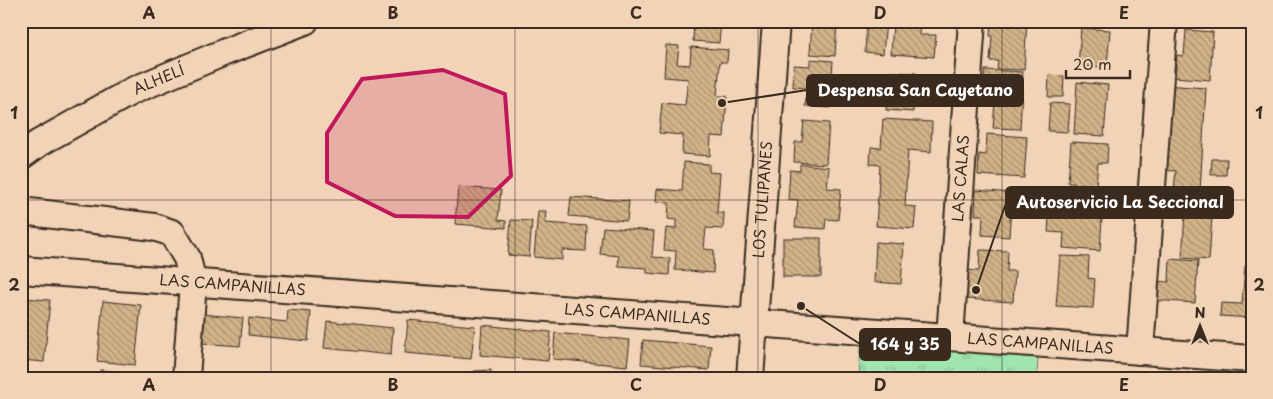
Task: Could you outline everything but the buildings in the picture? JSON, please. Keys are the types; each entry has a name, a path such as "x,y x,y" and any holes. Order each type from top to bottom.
{"street":[{"name":"ALHELÍ","path":"21,156 39,143 132,91 306,21"},
{"name":"LOS TULIPANES","path":"750,378 776,21"},
{"name":"LAS CALAS","path":"950,337 972,21"},
{"path":"1140,351 1164,21"},
{"path":"21,211 154,227 172,234 187,258 192,283 186,378"},
{"name":"LAS CAMPANILLAS","path":"21,270 1252,359"}],"highlighted area":[{"path":"443,70 505,94 511,176 468,217 395,216 327,182 327,133 362,79"}],"shaded area":[{"path":"1125,369 1245,378 1124,378"}],"green space":[{"path":"860,344 1038,356 1037,378 858,378"}],"place":[{"name":"Despensa San Cayetano","path":"722,103"},
{"name":"Autoservicio La Seccional","path":"976,290"},
{"name":"164 y 35","path":"801,306"}]}
